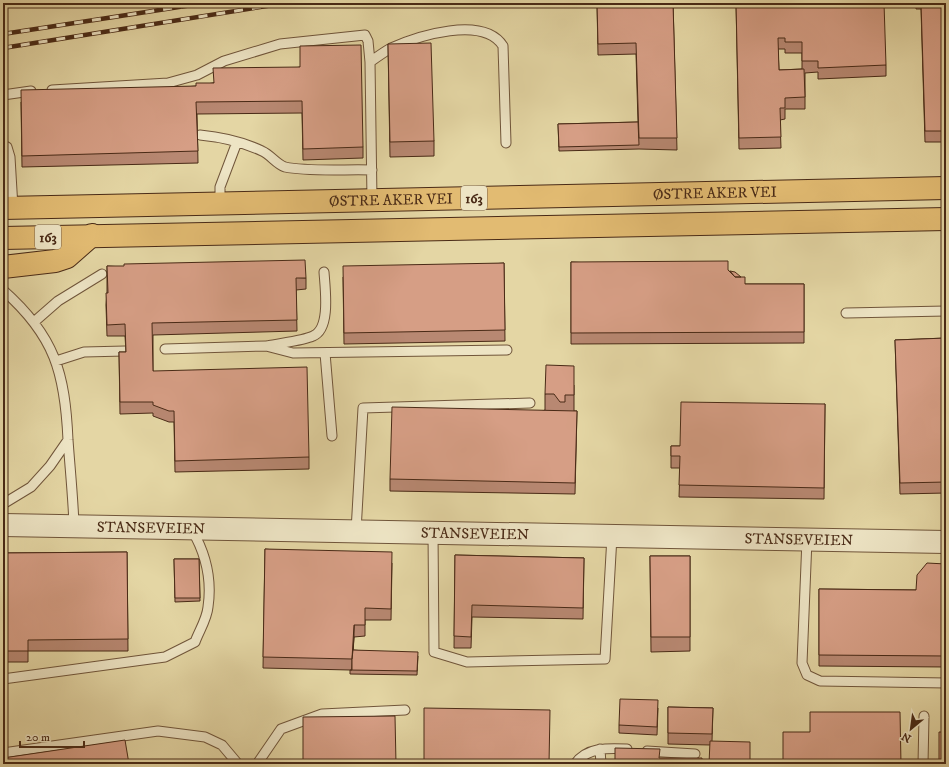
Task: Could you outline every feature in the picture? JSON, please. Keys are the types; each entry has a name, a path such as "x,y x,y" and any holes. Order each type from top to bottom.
{"highway":[{"name":"ØSTRE AKER VEI","path":"8,208 946,188"},
{"name":"ØSTRE AKER VEI","path":"3,238 92,235 946,219"},
{"path":"3,267 55,261 67,257 92,235"}],"street":[{"name":"STANSEVEIEN","path":"3,525 190,527 946,542"}],"lane":[{"path":"370,62 390,48 424,36 459,30 483,31 498,39 502,46 506,143"},
{"path":"3,95 28,91 168,83 197,75 224,61 280,44 365,35 368,41 370,62 372,200"},
{"path":"200,135 215,136 237,142 263,152 284,167 372,170"},
{"path":"220,203 220,186 237,142"},
{"path":"3,145 7,147 10,157 8,208"},
{"path":"165,349 266,346 314,336 321,330 325,322 324,272"},
{"path":"34,322 58,301 102,274"},
{"path":"3,290 34,322 49,344 56,361 65,395 74,525"},
{"path":"846,314 946,311"},
{"path":"266,346 293,353 507,350"},
{"path":"56,361 84,352 125,351"},
{"path":"325,353 332,436"},
{"path":"356,531 363,408 530,403"},
{"path":"3,504 31,487 50,466 68,440"},
{"path":"3,679 165,657 195,642 208,608 208,578 202,548 190,527"},
{"path":"433,532 434,652 467,662 605,659 612,536"},
{"path":"807,539 802,663 807,675 820,681 946,683"},
{"path":"257,764 281,729 322,714 405,710"},
{"path":"923,764 924,716"},
{"path":"3,753 158,731 206,737 222,745 238,764"},
{"path":"600,749 600,764"},
{"path":"575,764 586,754 600,749 695,754"}],"building":[{"path":"597,3 673,3 677,138 639,138 636,43 598,44"},
{"path":"736,3 884,3 886,65 818,68 818,61 802,61 802,42 785,42 785,38 778,38 779,70 804,69 805,97 785,98 785,108 780,108 781,137 739,138"},
{"path":"921,3 946,3 946,131 925,131"},
{"path":"431,43 434,141 390,142 388,44"},
{"path":"361,45 363,147 303,149 302,101 196,102 198,151 22,156 21,90 196,86 196,83 214,83 213,68 300,67 300,46"},
{"path":"638,122 639,145 559,147 558,124"},
{"path":"305,260 306,278 296,278 297,320 152,323 153,371 307,367 309,457 175,461 174,411 169,411 153,405 153,402 120,402 119,352 126,352 125,324 107,325 107,266 124,266 124,264"},
{"path":"728,261 728,270 735,277 745,277 745,284 804,284 804,332 571,333 571,262"},
{"path":"504,263 505,330 344,333 343,266"},
{"path":"730,271 735,272 741,277 735,277"},
{"path":"3,337 7,340 3,347"},
{"path":"946,338 946,482 900,483 895,340"},
{"path":"546,365 574,366 574,395 565,395 565,402 560,402 554,394 545,394"},
{"path":"681,402 825,404 824,488 679,485 680,456 671,456 671,446 680,446"},
{"path":"392,407 577,411 575,483 390,479"},
{"path":"265,549 392,552 391,609 365,608 365,625 354,625 352,659 263,657"},
{"path":"127,552 128,639 28,640 28,651 3,651 3,553"},
{"path":"455,555 584,558 583,608 472,605 471,637 454,636"},
{"path":"650,556 690,556 690,637 651,637"},
{"path":"174,559 199,559 200,598 175,598"},
{"path":"927,563 946,564 946,656 819,655 819,589 916,590 917,575"},
{"path":"353,650 418,652 417,671 350,670 352,670"},
{"path":"620,699 658,700 657,727 619,725"},
{"path":"668,707 713,708 712,734 668,733"},
{"path":"424,708 550,710 549,764 424,764"},
{"path":"810,712 900,712 901,764 783,764 783,732 810,732"},
{"path":"395,716 396,764 303,764 303,717"},
{"path":"939,732 946,732 946,764 939,764"},
{"path":"125,740 129,764 3,764 3,758"},
{"path":"710,741 750,742 750,764 709,764"},
{"path":"615,748 660,749 659,758 702,758 702,764 615,764"}],"railway":[{"path":"3,34 205,3"},
{"path":"3,48 286,3"}]}
